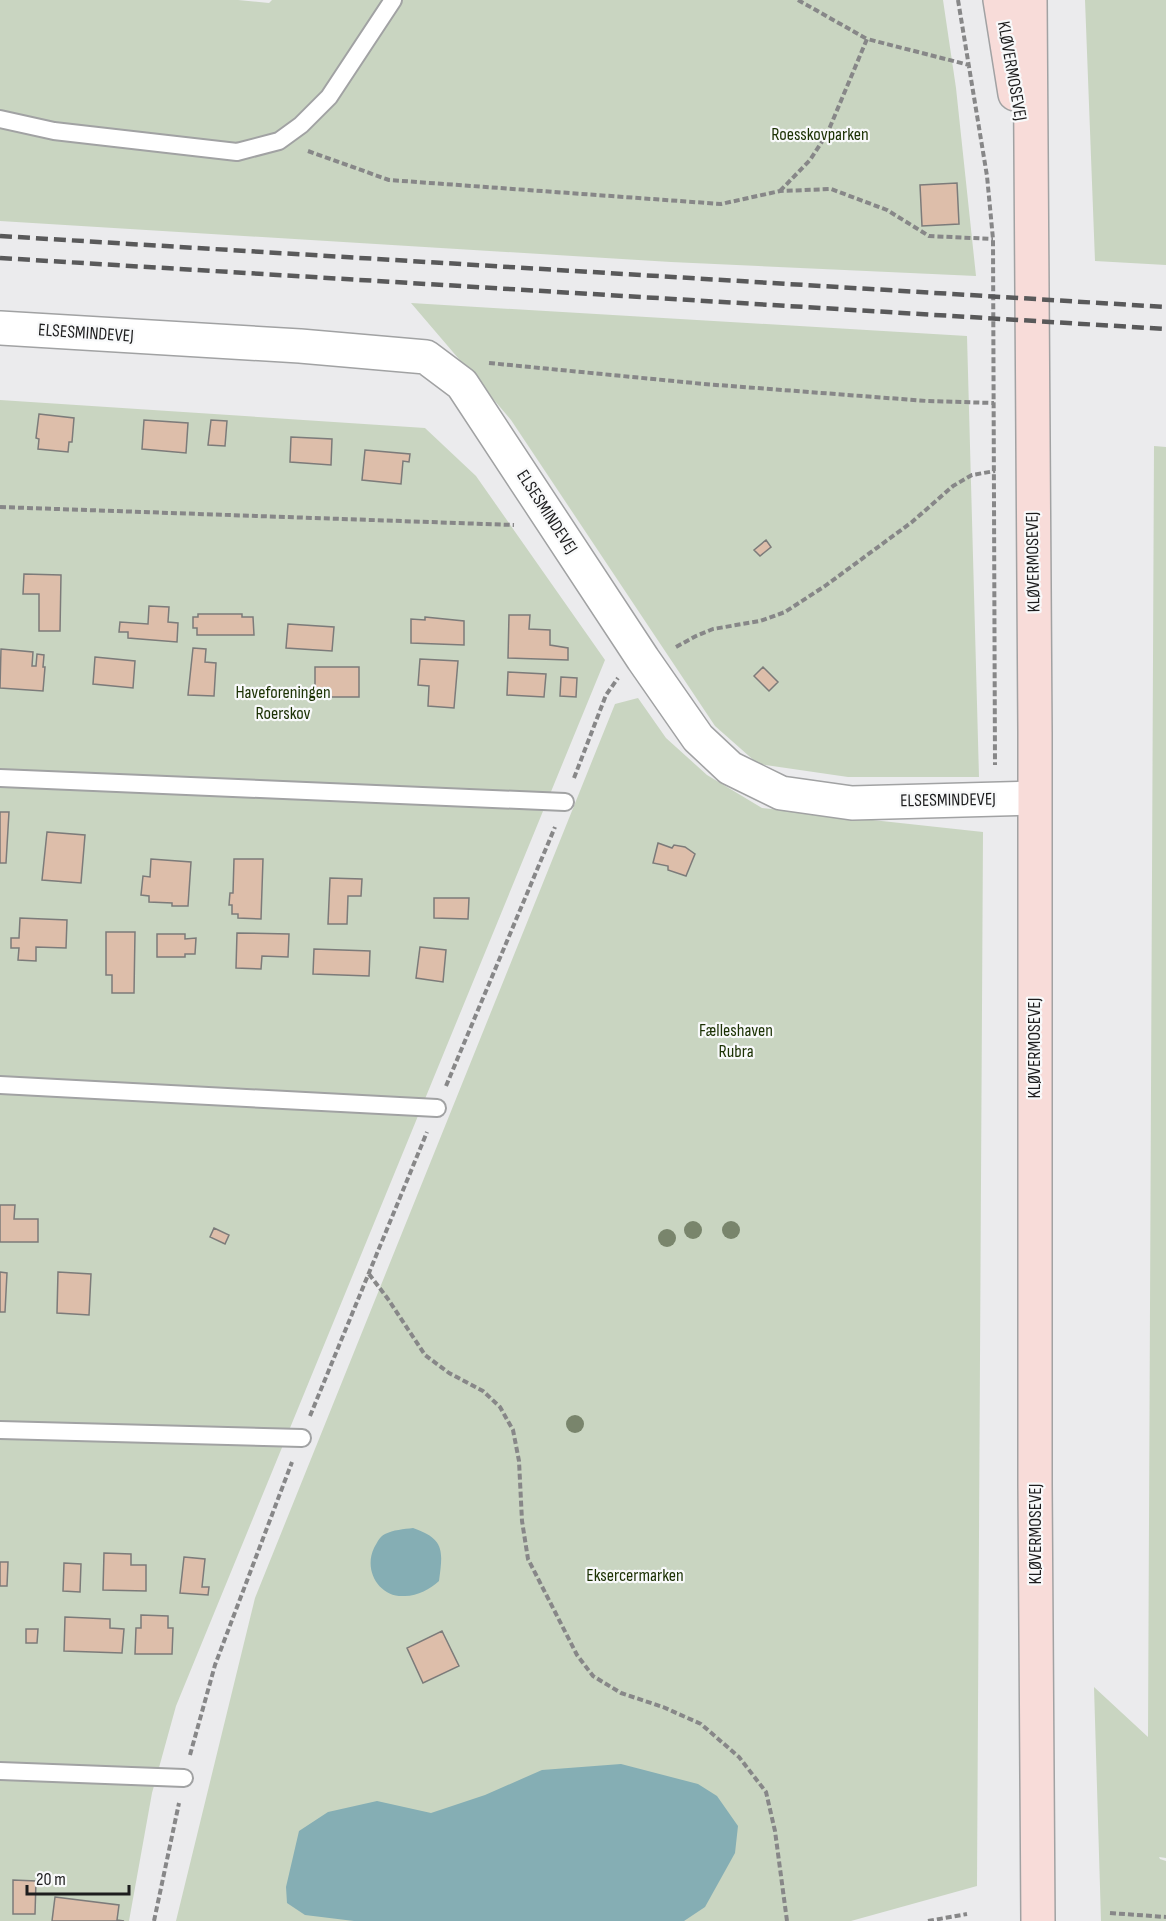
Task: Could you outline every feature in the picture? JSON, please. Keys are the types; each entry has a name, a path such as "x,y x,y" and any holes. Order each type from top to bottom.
{"main road":[{"name":"KLØVERMOSEVEJ","path":"1000,0 1031,178"},
{"name":"KLØVERMOSEVEJ","path":"1030,0 1038,1920"}],"street":[{"name":"ELSESMINDEVEJ","path":"0,328 300,346 426,357 462,384 643,659 698,738 730,768 781,793 852,803 1034,798"}],"lane":[{"path":"0,119 54,131 237,152 279,141 302,125 329,97 393,0"},
{"path":"0,778 565,802"},
{"path":"0,1084 437,1108"},
{"path":"0,1430 302,1438"},
{"path":"0,1771 184,1778"}],"path":[{"path":"798,0 867,39 969,65"},
{"path":"958,0 987,176 993,239 994,799"},
{"path":"780,191 810,160 827,134 867,39"},
{"path":"279,141 389,180 721,204 780,191 831,189 887,210 929,236 993,239"},
{"path":"484,363 727,386 927,401 994,403"},
{"path":"154,1921 184,1778 215,1665 302,1438 565,802 606,695 626,669 643,659 668,651 713,629 760,621 785,612 817,592 912,522 953,486 972,475 995,471"},
{"path":"0,507 557,526"},
{"path":"369,1274 424,1355 449,1373 483,1392 500,1407 513,1430 519,1461 522,1521 528,1559 582,1662 593,1676 621,1693 663,1707 701,1724 739,1757 766,1792 775,1831 787,1921"},
{"path":"1110,1913 1143,1918 1166,1917"},
{"path":"928,1921 965,1914 963,1921"}],"green space":[{"name":"Roesskovparken","path":"0,0 238,0 269,3 272,0 943,0 956,88 976,276 671,262 0,221"},
{"path":"1085,0 1166,0 1166,265 1095,261"},
{"path":"411,303 967,336 979,777 848,777 758,764 715,726 511,420"},
{"name":"Haveforeningen Roerskov","path":"0,400 425,428 476,476 605,660 176,1706 152,1793 129,1921 0,1921"},
{"path":"1154,446 1166,447 1166,1858 1159,1857 1166,1861 1166,1921 1101,1921 1094,1687 1148,1737"},
{"name":"Eksercermarken","path":"638,698 666,738 707,775 762,808 983,832 977,1886 851,1921 176,1921 255,1598 615,704"}],"water":[{"path":"413,1528 431,1537 439,1547 441,1562 439,1581 428,1589 410,1596 388,1593 381,1588 372,1574 371,1557 374,1548 383,1535"},
{"path":"621,1764 698,1784 717,1796 738,1826 735,1853 705,1907 684,1921 354,1921 305,1915 287,1903 286,1887 299,1831 328,1812 377,1801 431,1813 485,1795 542,1770"}],"building":[{"path":"957,183 959,224 922,226 920,185"},
{"path":"39,414 74,418 72,442 69,442 68,452 38,449 39,439 36,438"},
{"path":"144,420 188,423 186,453 142,449"},
{"path":"211,420 227,421 225,446 208,445"},
{"path":"291,437 332,439 331,465 290,462"},
{"path":"365,450 410,454 409,462 403,461 401,484 362,480"},
{"path":"766,540 771,547 760,556 754,550"},
{"path":"24,574 61,575 60,631 39,631 39,594 23,594"},
{"path":"149,606 169,607 168,622 178,623 177,642 128,638 128,632 119,632 120,622 148,624"},
{"path":"198,614 242,614 242,617 253,617 254,635 197,635 197,628 193,628 193,617 198,617"},
{"path":"509,615 530,615 529,629 550,630 550,645 568,648 568,660 508,658"},
{"path":"425,617 464,621 464,645 411,643 411,619 425,620"},
{"path":"288,624 334,627 332,651 286,648"},
{"path":"193,648 206,649 205,662 216,663 214,696 188,695"},
{"path":"1,649 33,652 32,666 36,666 37,654 44,655 43,691 0,688"},
{"path":"95,657 135,661 133,688 93,684"},
{"path":"420,659 458,661 454,708 428,706 429,686 418,685"},
{"path":"315,667 359,667 359,697 315,697"},
{"path":"763,667 778,682 769,691 754,676"},
{"path":"508,672 546,674 544,697 507,695"},
{"path":"561,677 577,678 576,697 560,696"},
{"path":"0,812 9,812 6,863 0,863"},
{"path":"47,832 85,835 81,883 42,880"},
{"path":"658,843 672,848 674,845 685,847 695,854 686,876 668,870 668,866 653,863"},
{"path":"151,859 191,862 188,906 149,902 149,896 141,895 143,876 150,877"},
{"path":"234,859 263,859 261,919 238,918 238,914 232,914 232,905 229,905 230,893 233,893"},
{"path":"330,878 362,879 361,896 348,896 347,924 328,924"},
{"path":"434,898 469,898 468,919 434,918"},
{"path":"20,918 67,920 66,948 36,947 36,961 18,960 19,948 11,948 11,938 19,938"},
{"path":"106,932 135,932 134,993 112,993 112,975 106,975"},
{"path":"237,933 289,934 288,957 262,956 261,969 236,968"},
{"path":"157,934 185,934 185,939 196,938 195,954 185,954 185,957 157,957"},
{"path":"420,947 446,950 443,982 416,978"},
{"path":"314,949 370,951 369,976 313,974"},
{"path":"0,1205 15,1205 14,1219 38,1219 38,1242 0,1242"},
{"path":"214,1228 229,1235 225,1244 210,1237"},
{"path":"0,1272 7,1273 5,1312 0,1312"},
{"path":"58,1272 91,1274 89,1315 57,1313"},
{"path":"104,1553 131,1554 131,1565 146,1565 146,1591 103,1590"},
{"path":"184,1557 205,1559 202,1587 209,1587 208,1595 180,1593"},
{"path":"0,1562 8,1562 7,1586 0,1586"},
{"path":"64,1563 81,1564 80,1592 63,1591"},
{"path":"141,1615 168,1616 168,1628 173,1628 172,1654 135,1654 136,1628 141,1628"},
{"path":"65,1617 110,1619 110,1628 124,1629 122,1653 64,1651"},
{"path":"26,1629 38,1629 37,1643 26,1643"},
{"path":"442,1631 459,1666 423,1683 407,1648"},
{"path":"13,1880 36,1881 35,1914 13,1914"},
{"path":"55,1897 119,1905 117,1920 124,1921 52,1921"}],"railway":[{"path":"0,236 1166,307"},
{"path":"0,258 1166,329"}],"park label":[{"name":"Fælleshaven Rubra","path":"736,1040"}]}
